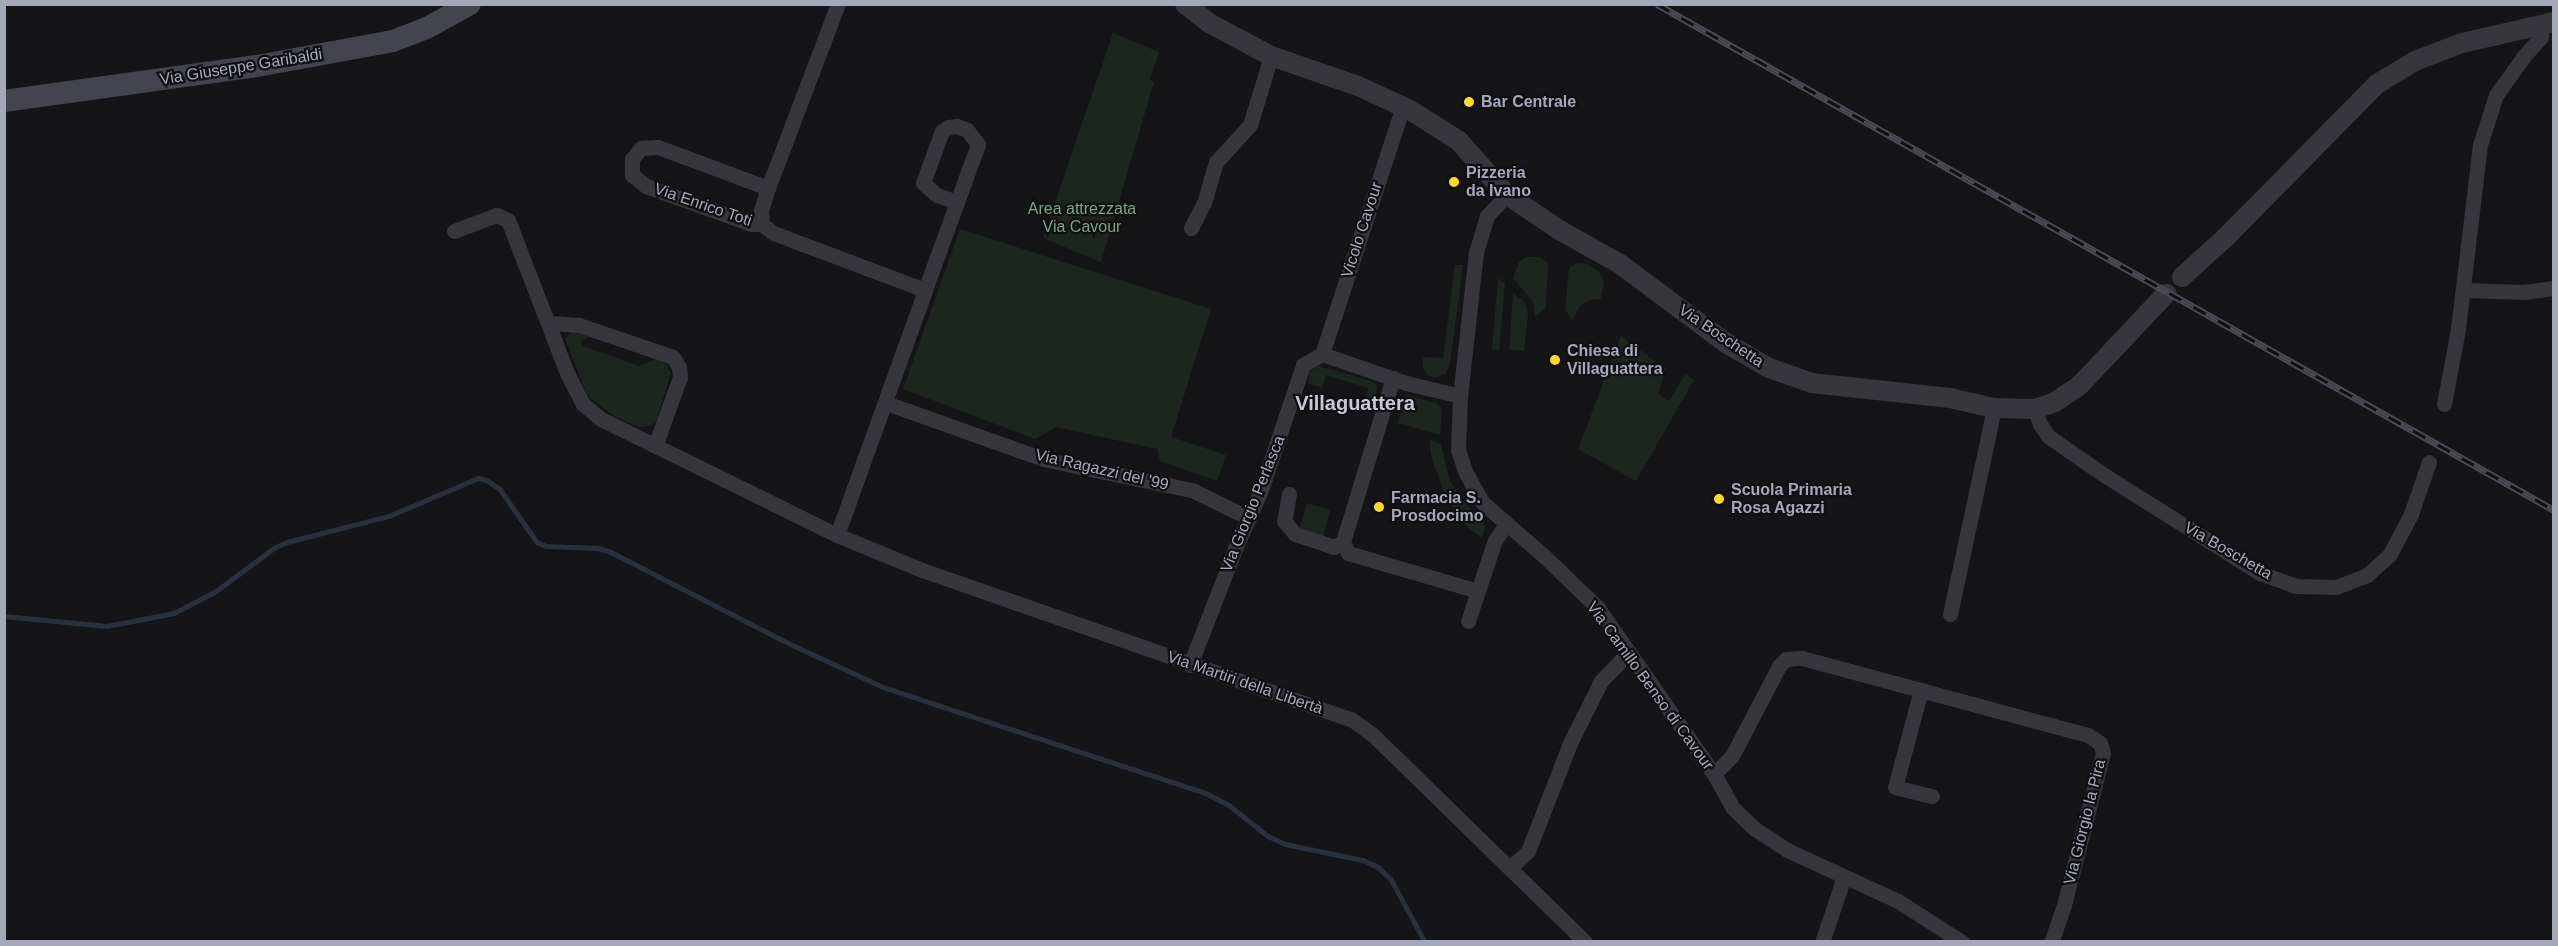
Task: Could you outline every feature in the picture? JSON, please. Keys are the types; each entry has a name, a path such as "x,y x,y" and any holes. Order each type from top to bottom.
{"main road":[{"name":"Via Giuseppe Garibaldi","path":"4,101 257,66 393,41 427,28 470,4"}],"street":[{"name":"Via Enrico Toti","path":"762,224 761,210 768,188 838,4"},
{"path":"1185,4 1209,22 1271,56 1358,86 1402,106 1459,141 1507,195"},
{"path":"2182,277 2226,237 2377,84 2415,61 2462,43 2547,24"},
{"path":"2444,404 2463,290 2480,145 2496,95 2541,37 2547,24"},
{"path":"1191,228 1204,203 1216,162 1250,126 1271,56"},
{"name":"Vicolo Cavour","path":"1322,354 1402,106"},
{"path":"837,535 978,144 967,130 957,126 942,130 923,183 937,195 957,202"},
{"name":"Via Enrico Toti","path":"768,188 658,147 641,148 632,159 632,175 646,186 751,224 762,224 773,233 925,290"},
{"name":"Via Camillo Benso di Cavour","path":"1507,195 1487,216 1476,252 1460,396 1458,450 1466,473 1482,502 1544,556 1598,608 1714,774 1733,808 1755,829 1787,850 1898,901 1962,942"},
{"name":"Via Boschetta","path":"1507,195 1561,231 1620,264 1716,336 1769,368 1832,387 1950,398 1994,408 2035,409 2055,402 2079,386 2166,294"},
{"name":"Via Martiri della Libertà","path":"454,231 496,215 508,220 567,373 583,404 601,419 837,535 933,574 1351,719 1372,734 1585,942"},
{"path":"2463,290 2524,292 2553,288"},
{"path":"549,323 579,325 673,357 679,368 680,377 655,446"},
{"path":"1322,354 1393,378 1460,396"},
{"name":"Via Giorgio Perlasca","path":"1190,665 1265,481 1303,366 1322,354"},
{"path":"1393,378 1343,542 1348,553 1478,591"},
{"name":"Via Ragazzi del '99","path":"886,403 1053,462 1192,490 1249,518"},
{"path":"1950,614 1994,408"},
{"name":"Via Boschetta","path":"2035,409 2040,424 2048,436 2101,473 2259,573 2295,586 2336,587 2367,575 2390,554 2411,514 2429,462"},
{"name":"Via Giorgio Perlasca","path":"1289,494 1284,521 1295,534 1334,547 1343,542"},
{"path":"1468,621 1495,540 1506,524"},
{"path":"1510,868 1528,851 1570,743 1600,681 1628,653"},
{"name":"Via Giorgio la Pira","path":"1714,774 1732,756 1779,666 1786,659 1802,658 2088,735 2100,743 2103,753 2058,927 2051,942"},
{"path":"1921,690 1895,787 1932,796"},
{"path":"1822,942 1844,877"}],"green space":[{"name":"Area attrezzata Via Cavour","path":"1113,33 1159,52 1150,80 1154,82 1101,262 1043,238"},
{"path":"960,229 1211,309 1171,437 1226,455 1217,481 1160,461 1157,449 1056,427 1035,439 903,389"},
{"path":"1527,257 1540,257 1548,263 1546,308 1535,317 1533,302 1513,278 1519,262"},
{"path":"1576,263 1588,264 1599,272 1604,281 1601,299 1591,299 1580,306 1572,320 1565,309 1569,269"},
{"path":"1455,265 1463,265 1450,364 1446,373 1434,378 1427,375 1423,368 1423,357 1443,358"},
{"path":"1498,278 1505,284 1499,350 1492,349"},
{"path":"1513,293 1524,301 1528,314 1524,351 1509,350"},
{"path":"574,332 590,336 581,342 583,346 639,366 655,359 663,361 671,373 656,422 650,426 638,427 615,417 587,395 565,338"},
{"path":"1621,336 1666,369 1658,394 1669,401 1685,374 1694,380 1636,481 1578,449"},
{"path":"1319,366 1371,381 1377,385 1375,404 1365,401 1368,388 1326,375 1322,388 1308,383 1310,372"},
{"path":"1407,395 1436,403 1442,409 1440,435 1398,423 1403,406 1395,403 1399,398"},
{"path":"1429,439 1441,444 1450,481 1461,499 1483,522 1485,527 1482,538 1465,525 1445,496 1432,459"},
{"path":"1307,503 1330,510 1323,538 1299,531"}],"waterway":[{"path":"4,616 107,626 174,613 216,591 274,548 287,542 389,516 478,478 487,480 500,489 537,542 546,546 598,548 611,552 782,640 883,687 1208,794 1229,805 1268,836 1285,844 1363,860 1378,867 1391,879 1425,942"},
{"path":"2194,942 2215,942"}],"railway":[{"path":"1657,4 2554,510"}],"place":[{"name":"Bar Centrale","path":"1469,102"},
{"name":"Pizzeria da Ivano","path":"1454,182"},
{"name":"Chiesa di Villaguattera","path":"1555,360"},
{"name":"Scuola Primaria Rosa Agazzi","path":"1719,499"},
{"name":"Farmacia S. Prosdocimo","path":"1379,507"}],"district":[{"name":"Villaguattera","path":"1355,403"}]}
